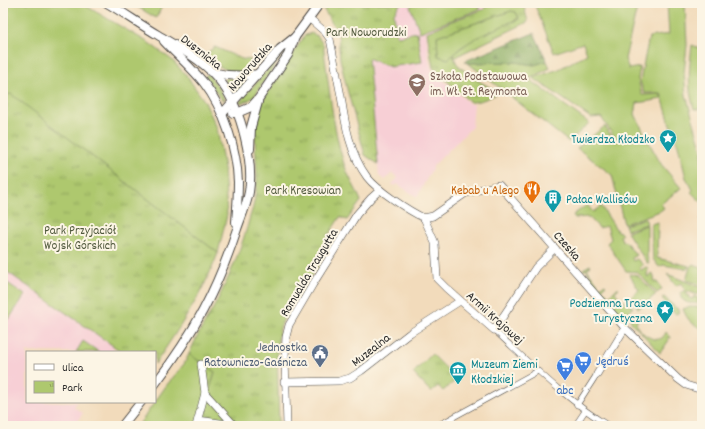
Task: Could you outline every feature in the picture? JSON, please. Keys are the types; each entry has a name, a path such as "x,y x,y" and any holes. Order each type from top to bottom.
{"street":[{"name":"Dusznicka","path":"107,3 188,53 211,72 222,85 237,113 250,160"},
{"name":"Noworudzka","path":"237,113 251,107 259,98 288,54 295,37 320,3"},
{"path":"309,18 330,38 345,124 357,160 368,178 380,190 424,218"},
{"name":"Dusznicka","path":"158,35 204,83 216,100 222,114 231,141 238,183 236,233"},
{"name":"Noworudzka","path":"222,114 280,49 295,37"},
{"path":"211,72 241,77 258,74"},
{"path":"156,383 184,344 204,311 221,273 236,233 249,193 251,127 259,98"},
{"path":"222,114 237,113"},
{"name":"Czeska","path":"424,218 433,216 466,193 499,185 625,328 678,379 686,385 702,390"},
{"name":"Romualda Traugutta","path":"287,426 284,382 286,338 289,325 313,284 358,214 371,198 380,190"},
{"name":"Armii Krajowej","path":"424,218 435,244 437,279 578,406 609,426"},
{"path":"494,330 536,267 555,248"},
{"name":"Muzealna","path":"284,382 345,380 355,376 410,333 460,301"},
{"path":"578,406 625,328"},
{"path":"200,364 205,393 197,423 234,425"},
{"path":"441,425 538,371"},
{"path":"205,393 234,425"},
{"path":"122,426 140,403"},
{"path":"575,426 585,411"}],"shaded area":[{"name":"Szkoła Podstawowa im. Wł. St. Reymonta","path":"401,3 483,3 485,8 426,32 429,59 432,70 470,104 474,104 472,127 434,165 417,197 397,184 395,186 392,184 398,178 392,173 385,180 379,176 368,58 390,67 397,37 394,13"},
{"path":"3,269 114,347 112,351 26,351 26,403 76,403 74,407 83,413 74,426 3,426"}],"green space":[{"path":"3,3 81,3 149,43 172,60 186,75 205,102 217,128 224,168 227,215 218,253 11,95 3,96"},
{"path":"131,3 164,3 156,18"},
{"name":"Park Noworudzki","path":"329,3 401,3 394,13 397,36 417,32 422,62 390,67 368,58 378,164 365,155 340,59 338,33 324,10"},
{"path":"416,3 478,3 480,9 420,32 410,6"},
{"name":"Park Noworudzki","path":"484,3 523,3 528,22 455,58 454,54 468,43 519,19 516,12 511,11 437,36 438,56 448,59 453,55 457,64 472,77 498,92 485,99 470,102 433,68 427,32 485,9"},
{"path":"534,3 638,3 625,59 629,69 640,67 638,79 642,95 660,94 662,99 637,103 635,114 661,164 681,188 661,204 664,208 660,211 624,224 612,175 577,148 605,126 615,142 617,141 601,117 591,118 533,78 559,69 587,54 583,43 554,53"},
{"path":"667,3 685,3 687,45 684,73 686,95 702,151 701,202 691,192 693,190 686,178 678,145 661,93 644,93 640,81 649,37 669,34"},
{"path":"511,11 516,12 519,18 472,41 460,48 448,59 438,56 437,36"},
{"name":"Park Kresowian","path":"312,33 317,36 323,44 340,149 346,169 361,201 347,220 340,217 329,234 334,242 286,313 280,328 277,347 279,426 199,426 215,372 189,354 230,273 243,240 251,213 255,199 257,181 255,131 263,100 305,35"},
{"path":"534,33 547,61 534,65 515,62 468,63 465,61"},
{"path":"692,45 702,49 702,109 694,109 690,92 689,70"},
{"path":"215,47 242,59 251,60 250,70 238,72 227,70 217,65 208,57 208,52"},
{"path":"284,51 254,97 240,103 240,101"},
{"path":"547,61 550,68 529,79 589,123 569,142 468,63 515,62 534,65"},
{"path":"208,74 217,85 225,100 220,98 205,76"},
{"path":"226,78 244,80 246,82 235,94 233,94 225,80"},
{"name":"Park Przyjaciół Wojsk Górskich","path":"11,94 218,253 198,297 156,363 156,351 121,351 3,269 3,96"},
{"path":"587,205 593,212 601,206 618,232 619,231 622,235 620,236 623,242 625,241 636,255 632,258 633,261 637,259 643,265 639,268 641,270 646,267 648,268 647,276 648,277 651,273 654,277 654,282 657,282 662,289 657,293 637,272 626,271 607,243 611,239 607,226 599,228 589,217 575,218 573,215"},
{"path":"645,218 647,224 627,230 625,225"},
{"path":"658,222 657,258 689,266 687,269 663,265 659,267 653,259 651,224"},
{"path":"647,225 647,257 649,263 647,263 627,232"},
{"path":"693,264 702,267 702,285 686,280 690,267"},
{"path":"590,265 591,266 587,269 600,287 605,284 606,285 602,289 609,296 617,288 619,288 615,292 623,303 628,300 633,308 624,317 594,283 586,269 584,271 583,269"},
{"path":"629,274 637,275 656,294 644,305 638,308 631,297 639,290"},
{"path":"667,274 702,288 702,291 700,290 698,295 687,291 685,294 690,296 689,298 693,299 694,296 698,298 697,301 700,298 702,299 702,305 689,303 683,300 680,297 682,295 680,293 685,290 681,283 676,286"},
{"path":"3,280 25,295 9,319 3,315"},
{"path":"664,297 677,308 679,312 676,314 672,311 668,315 665,312 667,310 665,308 668,305 662,298"},
{"path":"688,307 702,307 702,329 688,319 683,309"},
{"path":"635,315 638,316 636,325 638,329 646,335 651,338 659,339 663,337 666,332 671,337 670,339 668,337 667,338 669,340 660,353 632,323 630,319"},
{"path":"83,341 98,351 77,351"},
{"path":"189,354 215,372 199,426 138,426 154,403 156,403 156,400 166,386 184,364"},
{"path":"432,354 457,379 443,391 438,386 431,392 413,373"}],"place":[{"name":"Szkoła Podstawowa im. Wł. St. Reymonta","path":"417,97"},
{"name":"Twierdza Kłodzko","path":"668,153"},
{"name":"Kebab u Alego","path":"532,204"},
{"name":"Pałac Wallisów","path":"553,213"},
{"name":"Podziemna Trasa Turystyczna","path":"665,324"},
{"name":"Jednostka Ratowniczo-Gaśnicza","path":"320,368"},
{"name":"Jędruś","path":"583,375"},
{"name":"abc","path":"565,381"},
{"name":"Muzeum Ziemi Kłodzkiej","path":"458,385"}]}
